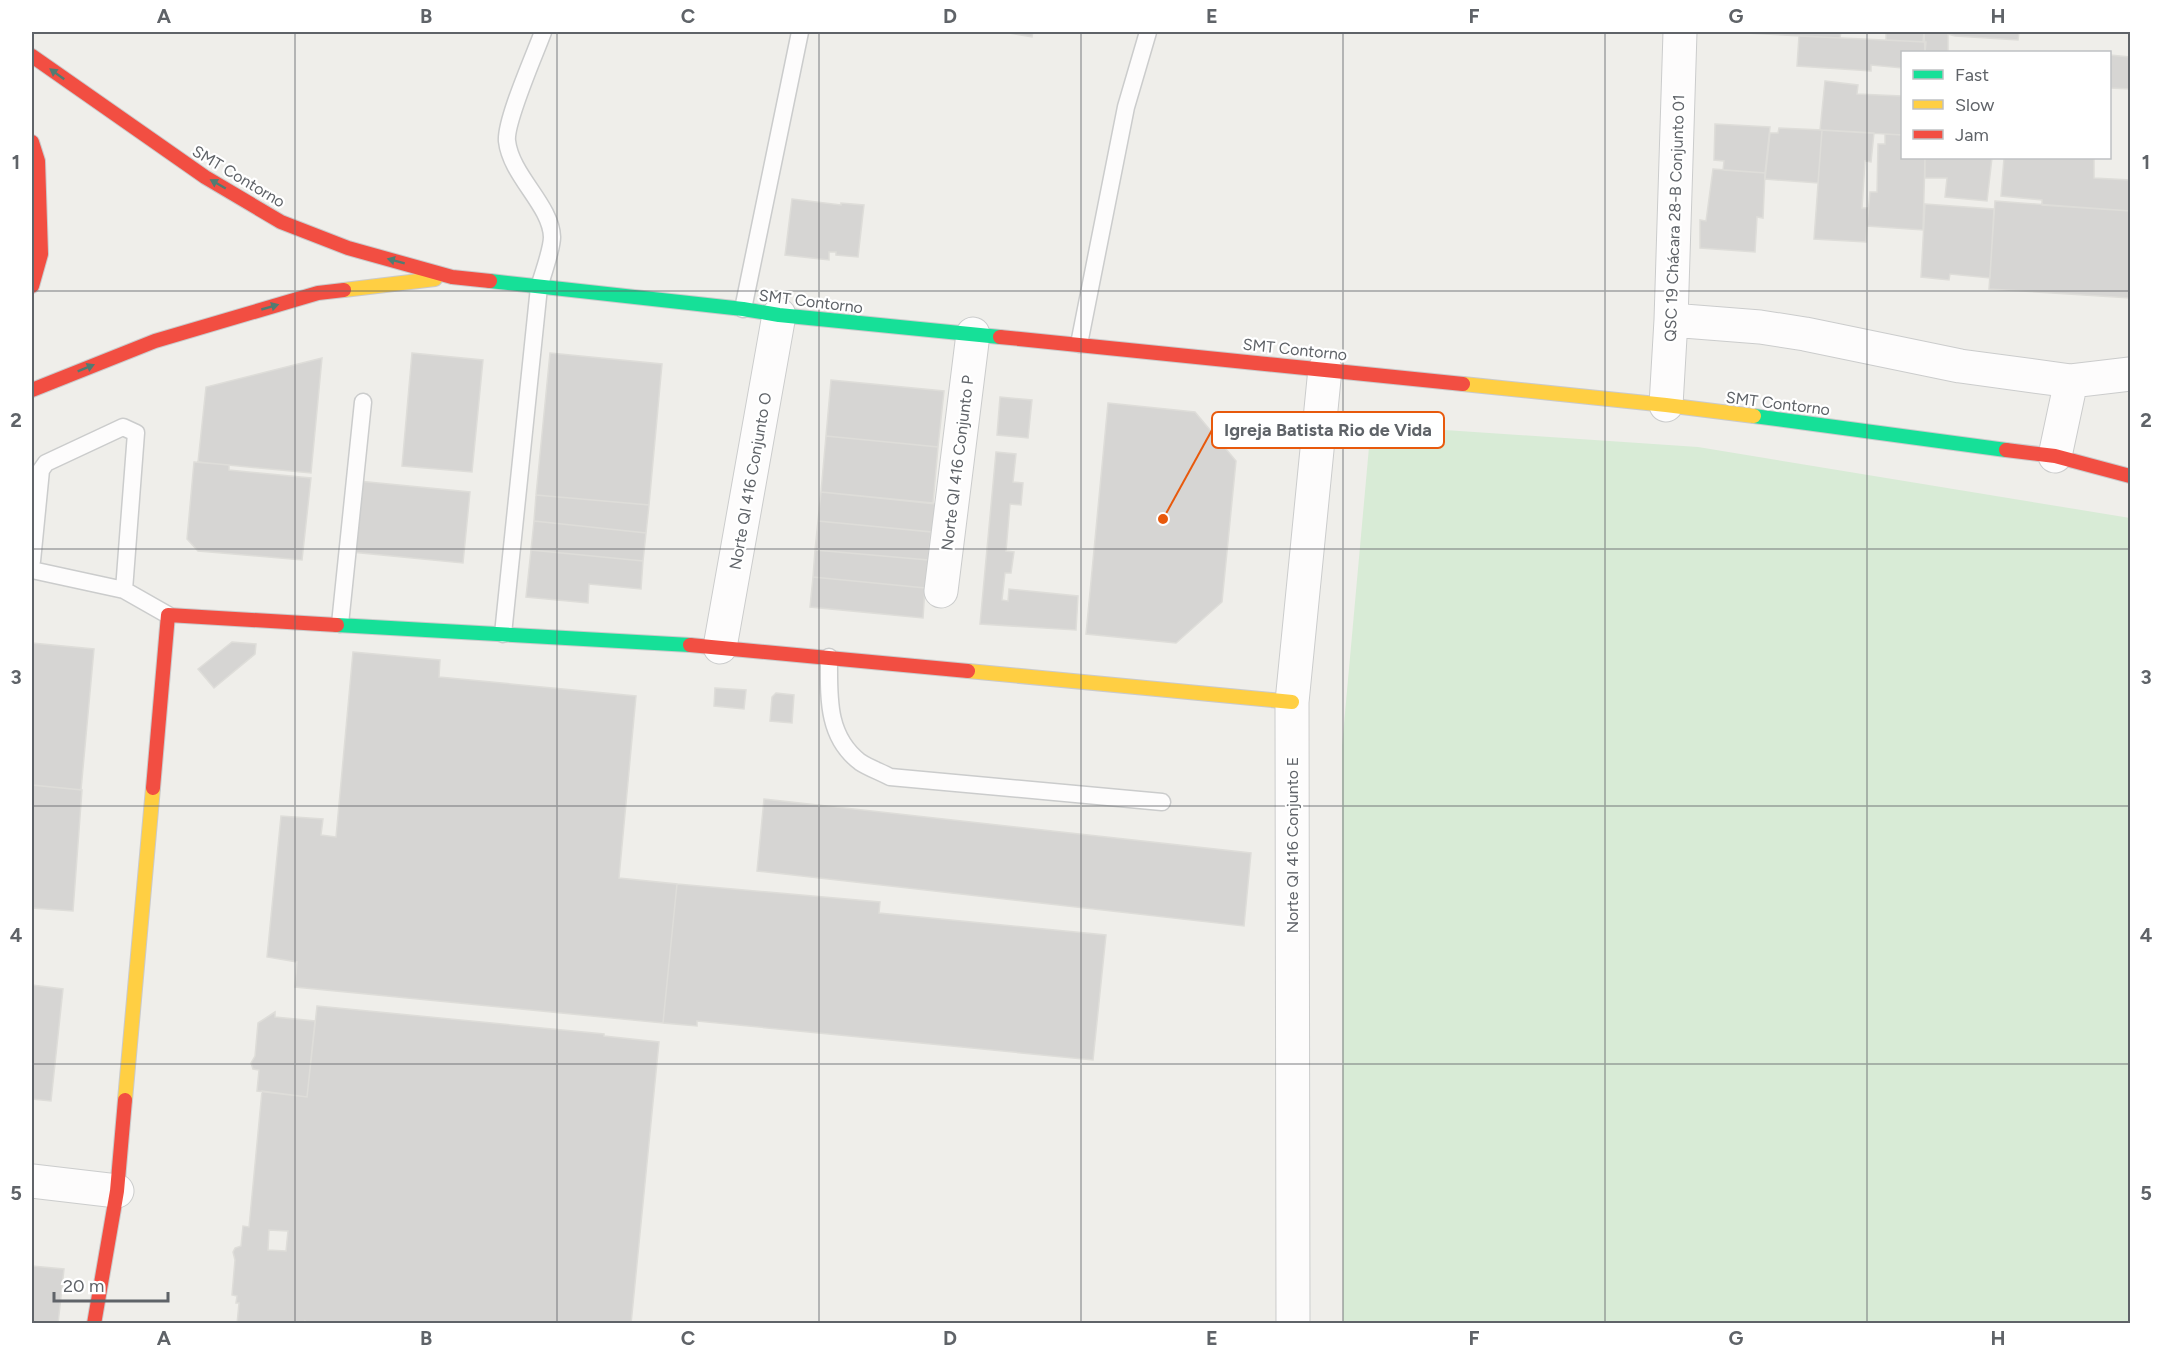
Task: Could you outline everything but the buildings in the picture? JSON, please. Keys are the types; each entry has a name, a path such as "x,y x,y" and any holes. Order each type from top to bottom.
{"street":[{"name":"QSC 19 Chácara 28-B Conjunto 01","path":"1666,405 1671,320 1680,32"},
{"name":"SMT Contorno","path":"32,56 205,177 281,222 348,248 452,277 743,309 779,315 1666,405 2055,456 2130,476"},
{"path":"32,142 38,161 41,254 32,286"},
{"name":"SMT Contorno","path":"32,390 155,341 318,292 452,277"},
{"name":"Norte QI 416 Conjunto O","path":"720,647 779,315"},
{"path":"1671,320 1805,333 1960,366 2071,381 2130,374"},
{"name":"Norte QI 416 Conjunto P","path":"941,591 973,334"},
{"name":"Norte QI 416 Conjunto E","path":"1293,1323 1292,702 1324,369"},
{"path":"2055,456 2071,381"},
{"path":"94,1323 117,1191 168,615 720,647 1292,702"},
{"path":"32,1181 117,1191"}],"lane":[{"path":"503,634 540,287 552,237 544,211 510,155 507,138 511,118 543,32"},
{"path":"743,309 800,32"},
{"path":"1080,344 1126,107 1148,32"},
{"path":"340,624 363,402"},
{"path":"32,561 41,470 46,463 123,427 130,429 136,433 124,590"},
{"path":"32,570 124,590 168,615"},
{"path":"829,657 829,704 833,724 842,744 861,762 890,777 1162,802"}],"green space":[{"path":"1371,425 1698,447 2130,518 2130,1323 1343,1323 1342,746"}],"traffic: fast":[{"path":"490,281 779,315 1000,337"},
{"path":"1754,416 2006,450"},
{"path":"337,625 690,645"}],"traffic: slow":[{"path":"344,290 435,279"},
{"path":"1463,384 1754,416"},
{"path":"968,671 1292,702"},
{"path":"125,1100 153,788"}],"traffic: jam":[{"path":"32,56 205,177 281,222 348,248 452,277 490,281"},
{"path":"32,142 38,161 41,254 32,286"},
{"path":"32,390 155,341 318,293 344,290"},
{"path":"1000,337 1463,384"},
{"path":"2006,450 2055,456 2130,476"},
{"path":"153,788 168,615 337,625"},
{"path":"690,645 968,671"},
{"path":"94,1324 117,1191 125,1100"}],"place":[{"name":"Igreja Batista Rio de Vida","path":"1163,519"}]}
